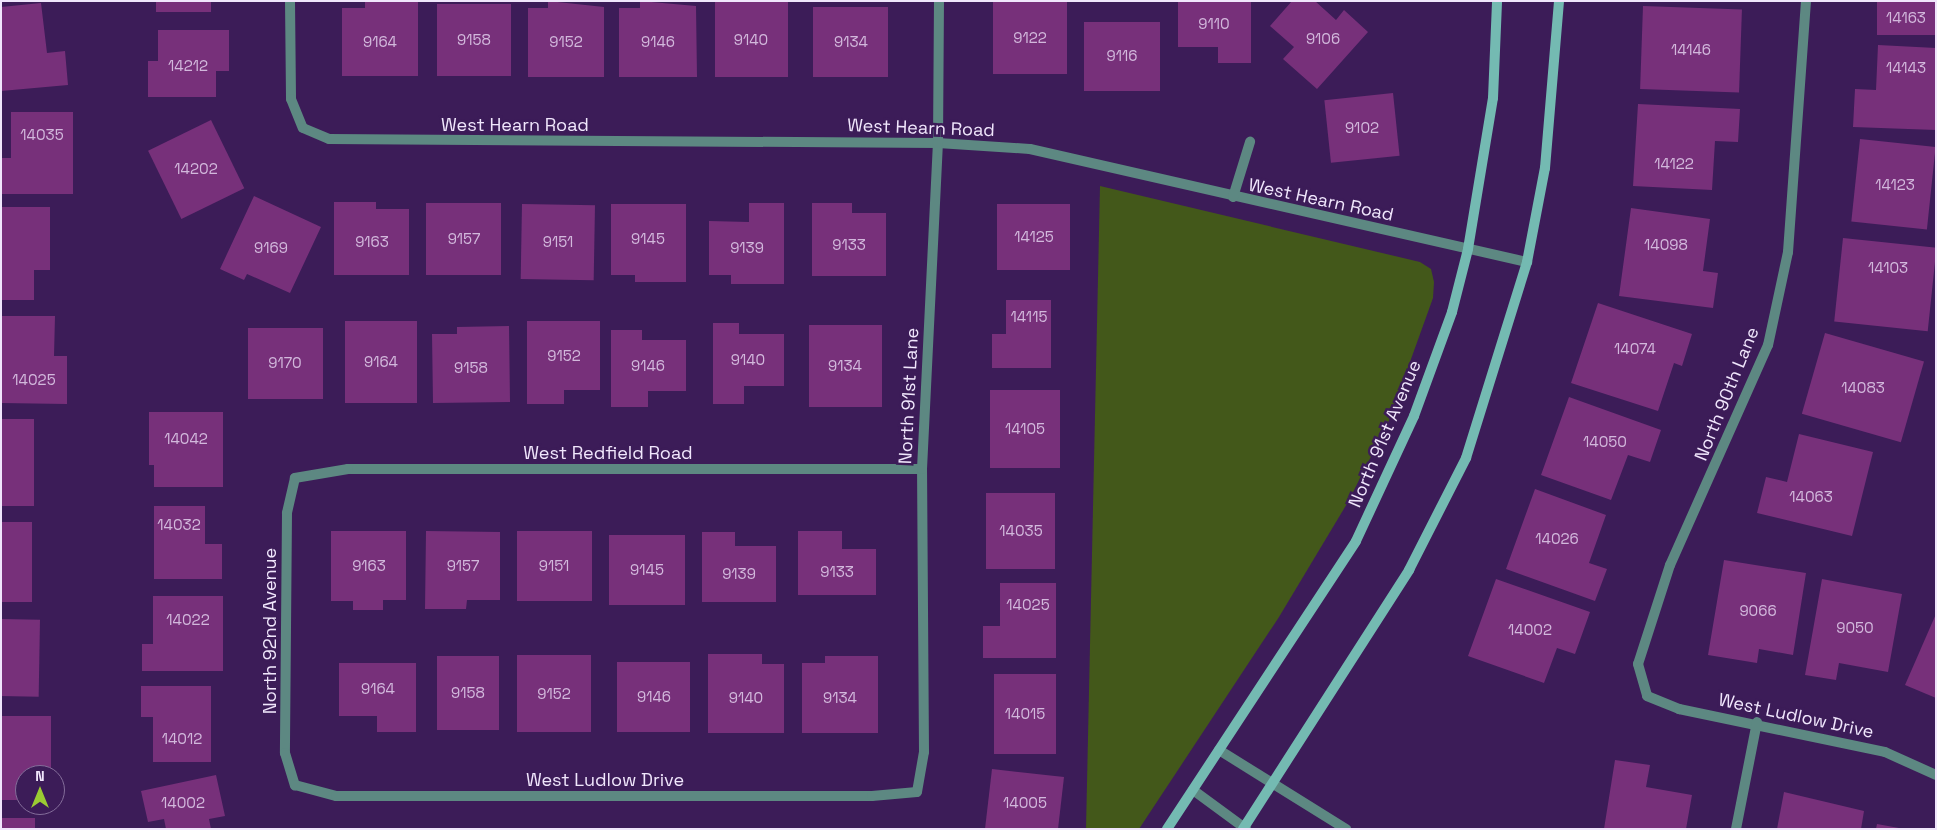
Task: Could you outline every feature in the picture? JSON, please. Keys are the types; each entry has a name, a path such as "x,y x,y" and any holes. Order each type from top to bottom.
{"main road":[{"name":"North 91st Avenue","path":"1167,829 1220,750 1369,516 1414,416 1452,312 1468,249 1493,98 1497,1"},
{"path":"1244,828 1438,520 1466,458 1527,262 1546,168 1559,1"}],"street":[{"name":"West Hearn Road","path":"290,1 290,85 303,128 343,140 938,143 1030,148 1234,197 1527,262"},
{"name":"North 91st Lane","path":"917,792 924,752 922,469 938,143 939,1"},
{"name":"North 90th Lane","path":"1647,696 1638,664 1650,620 1768,345 1788,252 1806,1"},
{"path":"1234,197 1250,142"},
{"name":"West Redfield Road","path":"295,478 348,469 922,469"},
{"name":"North 92nd Avenue","path":"295,478 287,513 286,753 295,784"},
{"name":"West Ludlow Drive","path":"1647,696 1679,709 1757,722 1885,752 1936,774"},
{"path":"1736,829 1757,722"},
{"path":"1220,750 1346,829"},
{"name":"West Ludlow Drive","path":"295,784 336,796 872,796 917,792"},
{"path":"1193,790 1244,828"}],"green space":[{"path":"1100,186 1420,262 1431,269 1434,282 1433,298 1388,423 1348,502 1279,617 1139,829 1086,829"}],"building":[{"path":"156,1 211,1 211,12 156,12"},
{"path":"365,1 418,1 418,76 342,76 342,8 365,8"},
{"path":"548,1 604,7 604,77 528,77 528,8 548,8"},
{"path":"640,1 696,6 697,77 619,77 619,8 640,8"},
{"path":"993,1 1067,1 1067,74 993,74"},
{"path":"1178,1 1251,1 1251,63 1218,63 1218,47 1178,47"},
{"path":"1292,1 1315,1 1336,20 1344,10 1368,32 1317,89 1283,59 1294,47 1270,26"},
{"path":"1877,1 1936,1 1936,35 1877,35"},
{"path":"715,2 788,2 788,77 715,77"},
{"path":"41,3 47,53 65,51 68,85 1,91 1,7"},
{"path":"437,4 511,4 511,76 437,76"},
{"path":"1643,6 1742,9 1739,92 1640,89"},
{"path":"813,7 888,7 888,77 813,77"},
{"path":"1084,22 1160,22 1160,91 1084,91"},
{"path":"158,30 229,30 229,71 216,71 216,97 148,97 148,61 158,61"},
{"path":"1878,45 1936,48 1936,130 1853,127 1855,89 1876,90"},
{"path":"1393,93 1400,156 1331,163 1324,100"},
{"path":"1638,104 1740,109 1738,142 1715,141 1712,190 1633,186"},
{"path":"11,112 73,112 73,194 1,194 1,158 11,158"},
{"path":"211,120 244,188 181,219 148,151"},
{"path":"1860,139 1936,147 1927,229 1851,222"},
{"path":"254,196 321,227 290,293 247,274 244,280 220,269"},
{"path":"334,202 376,202 376,209 409,209 409,275 334,275"},
{"path":"426,203 501,203 501,275 426,275"},
{"path":"749,203 784,203 784,284 731,284 731,275 709,275 709,221 749,222"},
{"path":"812,203 852,203 852,213 886,213 886,276 812,276"},
{"path":"522,204 595,205 594,280 521,279"},
{"path":"611,204 686,204 686,282 635,282 635,275 611,275"},
{"path":"997,204 1070,204 1070,270 997,270"},
{"path":"1,207 50,207 50,270 34,270 34,300 1,300"},
{"path":"1631,208 1710,219 1703,271 1718,273 1713,308 1619,296"},
{"path":"1843,238 1936,248 1928,331 1834,322"},
{"path":"1006,300 1051,300 1051,368 992,368 992,334 1006,334"},
{"path":"1598,303 1692,334 1682,366 1674,363 1658,411 1571,383"},
{"path":"1,316 55,316 54,356 67,356 67,404 1,403"},
{"path":"345,321 417,321 417,403 345,403"},
{"path":"527,321 600,321 600,390 564,390 564,404 527,404"},
{"path":"713,323 739,323 739,334 784,334 784,386 744,386 744,404 713,404"},
{"path":"809,325 882,325 882,407 809,407"},
{"path":"509,326 510,402 433,403 432,334 457,334 457,327"},
{"path":"248,328 323,328 323,399 248,399"},
{"path":"611,330 642,330 642,340 686,340 686,391 648,391 648,407 611,407"},
{"path":"1825,333 1924,361 1901,442 1802,414"},
{"path":"990,390 1060,390 1060,468 990,468"},
{"path":"1569,397 1661,430 1650,462 1628,455 1611,500 1541,475"},
{"path":"149,412 223,412 223,487 154,487 154,465 149,465"},
{"path":"1,419 34,419 34,506 1,506"},
{"path":"1799,434 1873,452 1852,536 1757,513 1766,477 1787,482"},
{"path":"1535,489 1606,515 1589,563 1607,569 1595,601 1506,569"},
{"path":"986,493 1055,493 1055,569 986,569"},
{"path":"154,506 205,506 205,544 222,544 222,579 154,579"},
{"path":"1,522 32,522 32,602 1,602"},
{"path":"331,531 406,531 406,600 383,600 383,610 353,610 353,601 331,601"},
{"path":"426,531 500,532 500,600 467,600 466,609 425,609"},
{"path":"517,531 592,531 592,601 517,601"},
{"path":"798,531 842,531 842,549 876,549 876,595 798,595"},
{"path":"702,532 735,532 735,546 776,546 776,602 702,602"},
{"path":"609,535 685,535 685,605 609,605"},
{"path":"1724,560 1806,573 1793,655 1759,649 1757,663 1708,655"},
{"path":"1496,579 1590,612 1575,654 1557,648 1544,683 1468,656"},
{"path":"1822,579 1902,594 1888,672 1839,663 1836,680 1805,675"},
{"path":"1000,583 1056,583 1056,658 983,658 983,626 1000,626"},
{"path":"153,596 223,596 223,671 142,671 142,644 153,644"},
{"path":"1936,614 1936,698 1905,685"},
{"path":"1,619 40,620 39,697 1,696"},
{"path":"708,654 762,654 762,664 784,664 784,733 708,733"},
{"path":"517,655 591,655 591,732 517,732"},
{"path":"437,656 499,656 499,730 437,730"},
{"path":"825,656 878,656 878,733 802,733 802,663 825,663"},
{"path":"617,662 690,662 690,732 617,732"},
{"path":"339,663 416,663 416,732 377,732 377,716 339,716"},
{"path":"994,674 1056,674 1056,754 994,754"},
{"path":"141,686 211,686 211,762 153,762 153,717 141,717"},
{"path":"1,716 51,716 51,765 15,765 15,800 1,800"},
{"path":"1615,760 1650,765 1646,787 1692,795 1686,829 1604,829"},
{"path":"992,769 1064,777 1058,829 985,829"},
{"path":"216,775 225,816 209,819 211,829 166,829 164,819 148,822 141,791"},
{"path":"1784,792 1864,811 1861,829 1777,829"},
{"path":"1,818 35,818 35,829 1,829"},
{"path":"1877,824 1899,828 1899,829 1876,829"}]}
